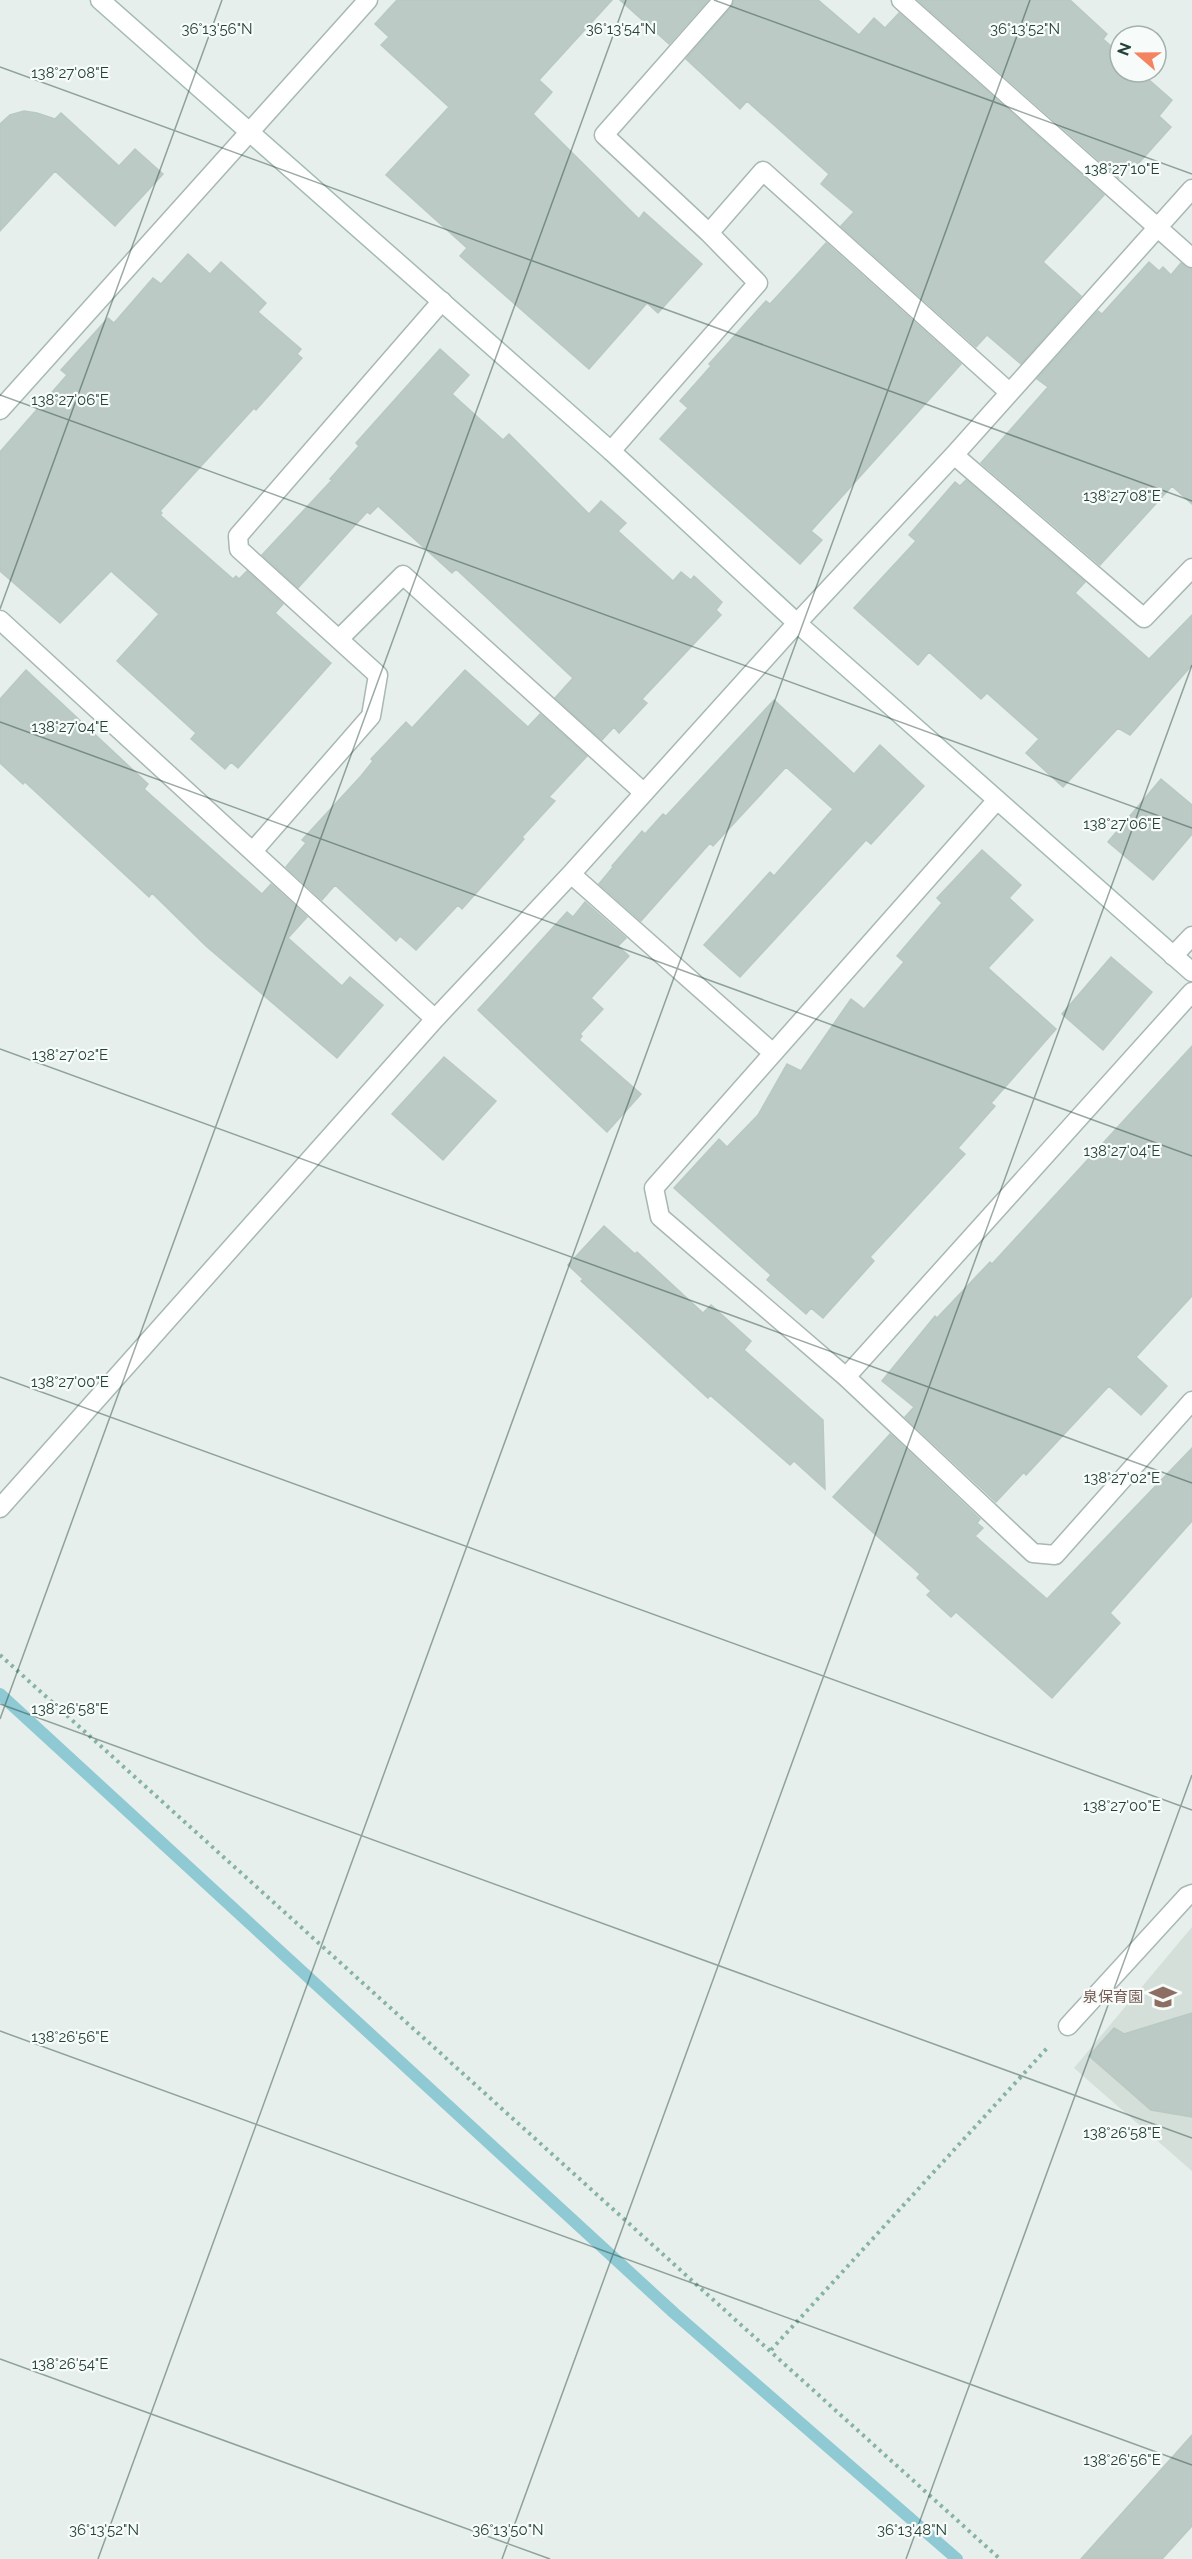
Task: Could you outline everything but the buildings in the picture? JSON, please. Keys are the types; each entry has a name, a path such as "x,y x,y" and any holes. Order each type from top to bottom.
{"street":[{"path":"100,0 611,451 797,623 1192,972"},
{"path":"0,410 368,0"},
{"path":"611,451 758,283 709,233 604,135 723,0"},
{"path":"901,0 1192,258"},
{"path":"709,233 763,171 1010,392"},
{"path":"0,1508 435,1019 571,874 797,623 954,455 1192,189"},
{"path":"253,851 371,716 378,675 239,549 238,536 442,301"},
{"path":"954,455 1144,618 1192,568"},
{"path":"339,639 403,575 643,792"},
{"path":"0,620 435,1019"},
{"path":"997,800 654,1188 660,1217 846,1377 1033,1553 1055,1555 1192,1401"},
{"path":"571,874 773,1053"},
{"path":"1173,956 1192,936"},
{"path":"846,1377 1192,993"},
{"path":"1068,2026 1187,1896 1192,1894"}],"path":[{"path":"0,1655 1000,2559"},
{"path":"771,2350 1068,2026"}],"shaded area":[{"name":"泉保育園","path":"1192,1927 1192,2171 1074,2068"}],"waterway":[{"path":"0,1694 674,2313 957,2559"}],"place":[{"name":"泉保育園","path":"1163,1997"}]}
